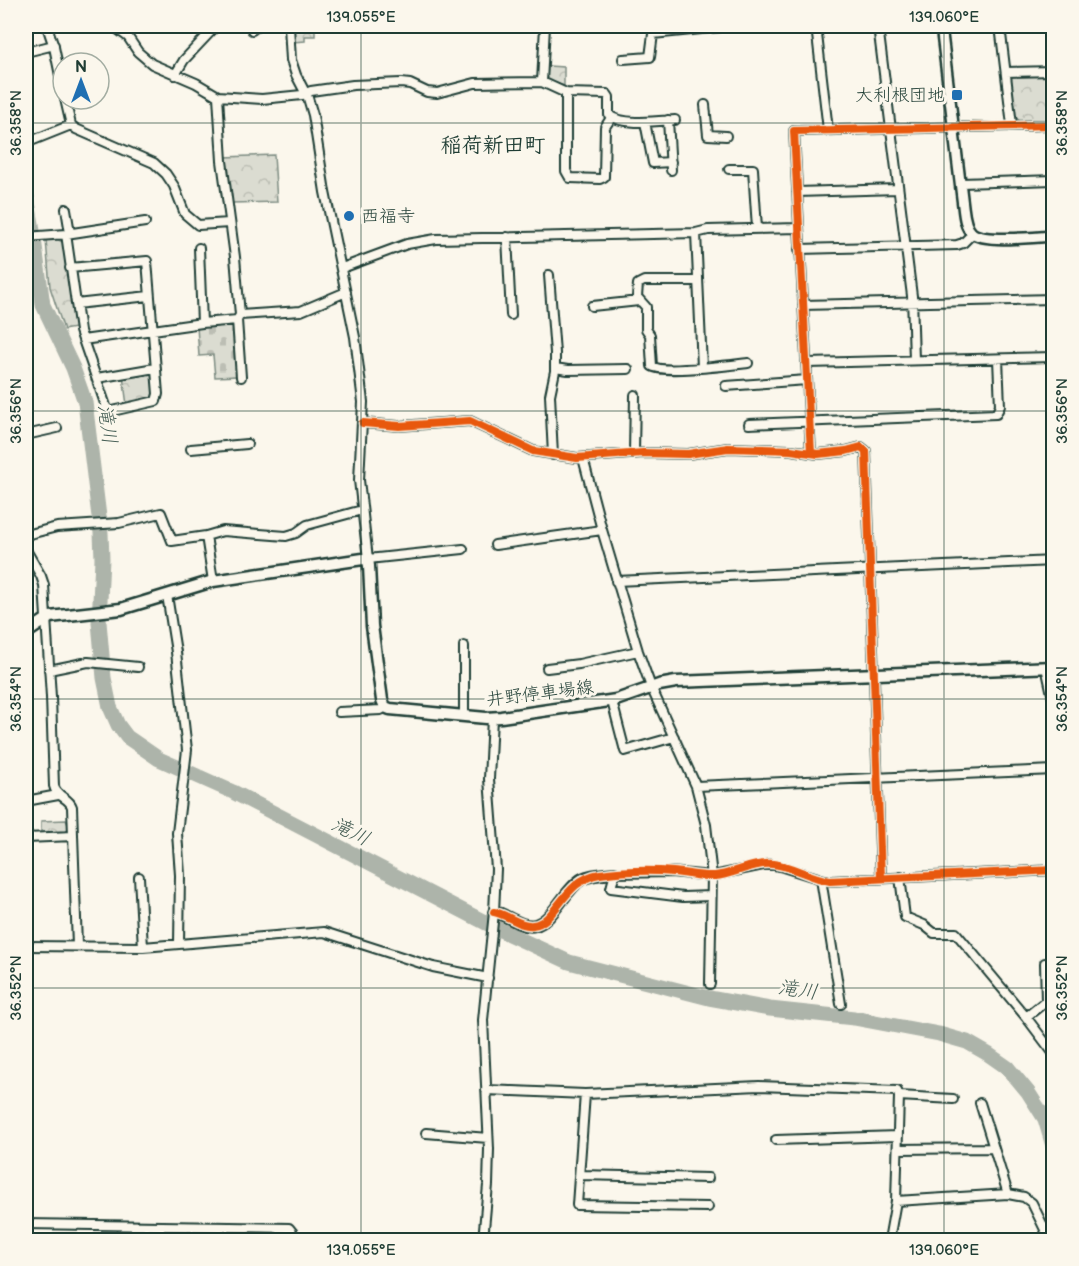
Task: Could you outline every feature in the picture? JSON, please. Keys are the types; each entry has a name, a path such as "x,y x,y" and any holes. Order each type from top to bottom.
{"main road":[{"path":"26,633 46,618 111,611 213,581 368,559 372,626 382,700 385,707"},
{"name":"井野停車場線","path":"385,707 492,718 612,701 651,687 670,683 1050,667"}],"street":[{"path":"46,26 55,51"},
{"path":"113,26 128,37 148,61 218,96 262,99 353,85 376,84 410,84 422,90 437,93 475,83 542,82 566,93 607,94 611,118 605,127 604,177 600,179 570,178 566,171 566,93"},
{"path":"176,75 184,60 216,26"},
{"path":"289,26 291,60 313,115 325,192 342,268 363,402 359,467 368,559 463,549"},
{"path":"542,82 545,26"},
{"path":"622,59 650,57 653,34 731,26"},
{"path":"816,26 828,130"},
{"path":"878,26 906,246 912,302 914,360"},
{"path":"940,26 968,228 973,233 987,238 1053,236"},
{"path":"1000,26 1012,125"},
{"path":"26,52 54,45"},
{"path":"1006,72 1053,71"},
{"path":"218,96 222,161 235,257 241,377"},
{"path":"705,105 708,135 726,136"},
{"path":"68,111 71,125"},
{"path":"611,118 645,122 671,120 671,166 653,163 645,122"},
{"path":"812,453 793,133 796,130 1053,124"},
{"path":"26,142 71,125 154,163 166,174 174,186 189,219 198,225 230,223"},
{"path":"729,169 753,169 757,228"},
{"path":"961,183 1053,180"},
{"path":"797,192 898,189"},
{"path":"66,209 70,268 83,340 108,412 156,401 158,394 147,261 70,268"},
{"path":"26,237 68,234 145,222"},
{"path":"342,268 407,244 436,239 696,233 757,228 799,228"},
{"path":"696,233 702,367"},
{"path":"800,249 957,245 963,243 973,233"},
{"path":"507,237 511,315"},
{"path":"199,248 202,323"},
{"path":"549,275 555,368 550,395 553,455"},
{"path":"698,281 641,281 638,286 637,297 646,308 646,329 650,338 653,368 660,370 748,363"},
{"path":"83,340 301,311 346,292"},
{"path":"76,304 149,296"},
{"path":"803,305 1053,299"},
{"path":"592,306 639,301"},
{"path":"807,363 1053,357"},
{"path":"749,424 996,414 1000,406 998,358"},
{"path":"97,378 155,368"},
{"path":"555,368 568,370 628,369"},
{"path":"726,386 807,380"},
{"path":"634,453 635,394"},
{"path":"363,423 399,426 470,421 533,451 583,458 634,453 688,454 728,448 830,454 861,447 866,451 881,878"},
{"path":"26,435 57,428"},
{"path":"191,449 247,444"},
{"path":"583,458 616,581 638,651 651,687 696,786 706,825 711,876 710,984"},
{"path":"26,535 57,527 111,524 160,513 171,541 223,531 286,536 296,533 307,525 362,510"},
{"path":"495,545 602,530"},
{"path":"206,536 213,581"},
{"path":"26,550 43,582 54,786 58,795 71,803 77,946"},
{"path":"616,581 1053,561"},
{"path":"167,595 186,739 186,759 177,833 180,875 179,943"},
{"path":"464,646 464,716"},
{"path":"546,668 579,664 638,651"},
{"path":"49,670 90,663 138,667"},
{"path":"1050,667 1053,703"},
{"path":"612,701 626,752 674,737"},
{"path":"339,712 381,710 385,707"},
{"path":"483,1240 488,1185 488,1138 483,1020 492,940 496,869 489,779 492,718"},
{"path":"696,786 1053,770"},
{"path":"26,801 58,795"},
{"path":"26,838 73,836"},
{"path":"494,914 534,925 552,911 578,882 585,878 615,873 671,872 711,876 769,864 820,879 1053,870"},
{"path":"615,873 611,888 683,897 711,896"},
{"path":"139,877 143,947"},
{"path":"900,877 905,917 924,925 934,933 956,933 1026,1017 1053,1054"},
{"path":"820,879 841,1004"},
{"path":"26,946 143,947 324,932 433,967 488,978"},
{"path":"1026,1017 1046,1001 1045,963 1053,963"},
{"path":"486,1090 585,1094 759,1086 897,1090 896,1201 889,1240"},
{"path":"585,1094 577,1205 708,1207"},
{"path":"898,1096 953,1099"},
{"path":"980,1103 1008,1194"},
{"path":"426,1133 488,1138"},
{"path":"776,1140 897,1136"},
{"path":"898,1149 994,1148"},
{"path":"580,1175 708,1178"},
{"path":"896,1201 1008,1194 1024,1197 1032,1203 1050,1240"},
{"path":"26,1224 289,1228 293,1233 293,1240"},
{"path":"195,1227 195,1240"}],"green space":[{"path":"298,26 315,26 315,36 305,36 305,41 293,42 294,31"},
{"path":"548,66 564,67 564,86 550,81 547,76"},
{"path":"1014,75 1053,75 1053,120 1020,121 1015,117 1011,78"},
{"path":"274,155 277,202 231,203 225,157"},
{"path":"56,239 63,242 75,328 64,330 50,287 46,240"},
{"path":"233,323 238,376 215,377 213,355 199,356 197,326"},
{"path":"152,372 155,395 151,400 127,405 123,376"},
{"path":"66,820 69,827 65,833 41,834 41,821"}],"waterway":[{"name":"滝川","path":"26,192 43,305 73,368 85,402 101,533 99,622 104,678 110,707 118,725 127,737 159,759 233,792 498,929 569,962 709,998 770,1009 854,1018 939,1034 967,1042 1008,1068 1028,1092 1045,1119 1054,1149"}],"cycle path":[{"path":"811,453 794,131 1054,125"},
{"path":"363,423 399,426 470,421 533,451 577,458 643,453 688,454 728,448 791,450 818,454 861,447 866,451 881,878"},
{"path":"494,912 523,924 533,925 548,917 578,884 600,874 618,872 664,871 715,876 759,865 773,864 830,881 1054,870"}],"place":[{"name":"大利根団地","path":"957,95"},
{"name":"西福寺","path":"349,216"}],"district":[{"name":"稲荷新田町","path":"493,145"}]}
